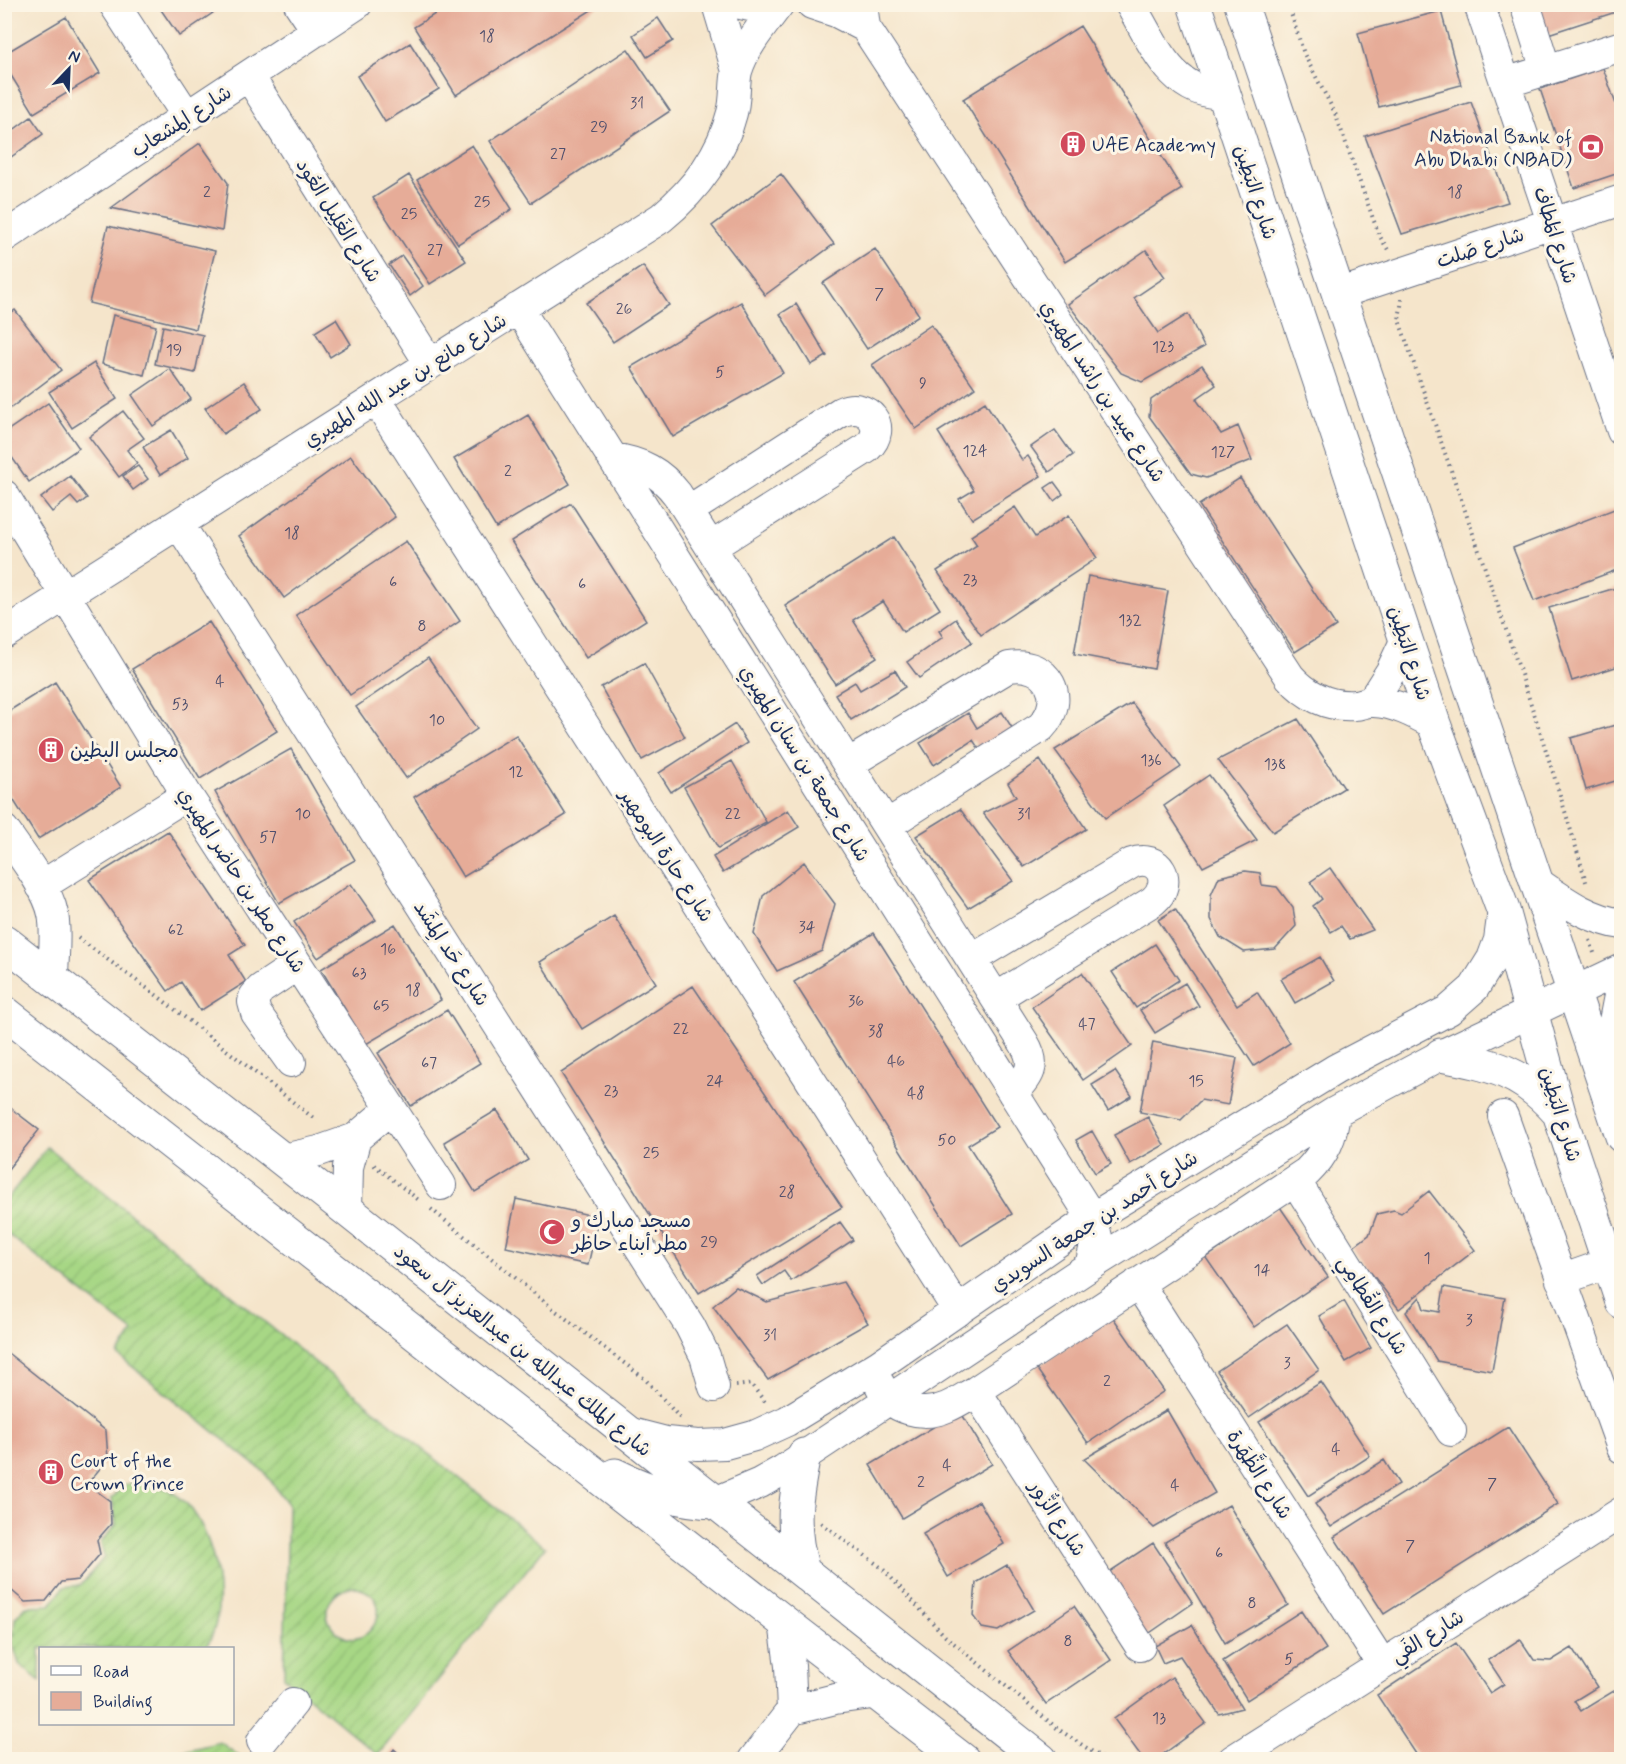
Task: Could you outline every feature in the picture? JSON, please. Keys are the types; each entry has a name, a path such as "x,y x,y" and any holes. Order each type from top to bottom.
{"main road":[{"name":"شارع البَطِين","path":"1194,4 1434,724 1503,910 1559,1113 1615,1283"},
{"path":"1241,4 1534,881 1622,1136"},
{"name":"شارع الملك عبدالله بن عبدالعزيز آل سعود","path":"4,941 347,1209 1041,1760"},
{"path":"1604,1083 1622,988"},
{"path":"4,1012 963,1760"},
{"path":"1439,1056 1488,1064 1519,1078 1534,1088 1559,1113"},
{"path":"565,1450 628,1482 663,1495 715,1502"},
{"path":"802,1571 794,1523 804,1455"},
{"path":"879,1694 902,1723 939,1760"}],"street":[{"path":"114,4 188,116"},
{"path":"299,4 317,31"},
{"name":"شارع المِشعاب","path":"8,228 188,116 357,4"},
{"name":"شارع مانع بن عبد الله المهيري","path":"4,634 661,218 694,188 718,152 726,132 736,92 737,71 717,4"},
{"path":"741,4 755,7 778,4"},
{"name":"شارع مانع بن عبد الله المهيري","path":"737,71 756,36 778,4"},
{"name":"شارع عبيد بن راشد المهيري","path":"812,4 836,12 863,16 1290,677 1309,694 1327,703 1347,706 1372,701 1404,710 1434,724"},
{"path":"1130,4 1164,62 1176,76 1197,91 1224,94"},
{"name":"شارع المَطاف","path":"1479,4 1622,431"},
{"path":"1525,4 1546,70"},
{"path":"1505,83 1622,46"},
{"path":"1176,76 1194,65 1209,50"},
{"name":"شارع الغَلِيل العُود","path":"249,76 430,364"},
{"name":"شارع صَلت","path":"1338,294 1622,200"},
{"name":"شارع جمعة بن سنان المهيري","path":"518,308 1092,1218"},
{"name":"شارع حارة البومهير","path":"376,399 958,1311"},
{"path":"688,511 841,412 856,408 870,414 874,421 876,436 867,448 711,547"},
{"path":"613,458 638,463 660,475 677,494 996,998 1030,1054 1030,1073 1013,1093"},
{"name":"شارع مطر بن حاضر المهيري","path":"4,495 187,795 441,1185"},
{"name":"شارع حَد المِشَد","path":"179,524 690,1326 705,1356 714,1387"},
{"path":"1372,701 1391,671 1406,639"},
{"name":"شارع جمعة بن سنان المهيري","path":"848,764 1009,667 1028,666 1045,676 1050,684 1054,702 1048,720 1041,727 887,825"},
{"path":"41,886 187,795"},
{"path":"4,830 41,886 53,916 53,979"},
{"path":"971,959 1132,863 1139,860 1146,861 1159,868 1164,882 1159,896 1153,901 996,998"},
{"path":"1534,881 1582,912 1606,922 1622,924"},
{"name":"شارع أحمد بن جمعة السويدي","path":"627,1432 666,1442 698,1445 724,1444 754,1436 787,1421 879,1365 1092,1218 1336,1069 1449,1011 1463,1000 1482,977 1492,959 1499,940 1503,910"},
{"path":"291,1062 256,1012 253,1002 257,992 297,965"},
{"name":"شارع أحمد بن جمعة السويدي","path":"715,1502 760,1483 1090,1266 1335,1112 1439,1056 1622,969"},
{"path":"1425,1022 1438,1041 1439,1056"},
{"path":"283,1159 356,1138 391,1108"},
{"path":"879,1365 880,1387 889,1399 910,1410 933,1411 945,1408 976,1391 1295,1180 1317,1162 1330,1138 1335,1112"},
{"path":"1503,1116 1622,1448"},
{"path":"347,1209 347,1174 356,1138"},
{"name":"شارع القُطامِي","path":"1295,1180 1451,1431"},
{"path":"1090,1266 1097,1237 1092,1218"},
{"name":"شارع الظَّهَرة","path":"1138,1283 1382,1664"},
{"path":"1564,1288 1615,1283"},
{"name":"شارع الزُّور","path":"976,1391 1140,1646"},
{"name":"شارع الفَي","path":"1242,1757 1382,1664 1622,1512"},
{"path":"784,1622 790,1666 792,1710"},
{"path":"753,1760 792,1710 835,1699 879,1694"},
{"path":"262,1742 293,1703"}],"path":[{"path":"1288,4 1304,54 1335,113 1379,235 1394,260"},
{"path":"1403,290 1399,320 1492,594 1529,693 1586,880"},
{"path":"74,936 155,994 316,1120"},
{"path":"485,1252 556,1311 645,1379 671,1410 688,1424"},
{"path":"714,1387 752,1384 765,1402 755,1408"},
{"path":"816,1519 882,1568 945,1636 1058,1729 1105,1760"}],"green space":[{"path":"47,1147 545,1547 378,1755 284,1677 288,1504 264,1472 118,1355 133,1332 5,1232 4,1203","holes":["352,1587 368,1593 376,1602 378,1613 374,1624 367,1633 356,1638 345,1637 333,1628 329,1621 327,1608 330,1602 339,1593"]},
{"path":"147,1482 168,1490 183,1500 197,1518 206,1535 217,1574 217,1615 213,1633 206,1647 39,1647 39,1680 19,1664 13,1644 15,1618 26,1606 50,1605 64,1587 81,1585 104,1557 101,1542 116,1525 112,1498 125,1485"},
{"path":"220,1742 243,1759 152,1759"}],"building":[{"path":"157,4 226,4 179,36"},
{"path":"451,4 601,4 456,95 414,27"},
{"path":"1532,4 1622,4 1622,10 1542,36"},
{"path":"1441,11 1461,85 1379,107 1358,33"},
{"path":"66,17 100,73 34,113 4,64 4,54"},
{"path":"658,18 673,41 647,57 633,35"},
{"name":"UAE Academy","path":"1080,26 1182,189 1065,262 963,99"},
{"path":"410,43 439,89 385,122 357,76"},
{"path":"628,49 670,111 531,203 490,141"},
{"name":"National Bank of Abu Dhabi (NBAD)","path":"1603,68 1622,121 1622,172 1574,188 1540,89"},
{"path":"1471,102 1508,202 1402,234 1365,136"},
{"path":"31,117 43,134 4,162 4,137"},
{"path":"200,143 228,183 222,231 111,208"},
{"path":"472,145 512,209 458,244 417,180"},
{"path":"781,174 834,244 765,295 712,226"},
{"path":"409,175 466,261 430,284 373,198"},
{"path":"108,226 215,251 196,329 89,303"},
{"path":"875,249 919,315 867,349 823,283"},
{"path":"1146,250 1165,277 1134,298 1158,333 1188,314 1204,347 1142,382 1121,373 1068,304"},
{"path":"402,256 423,286 410,296 389,265"},
{"path":"643,266 669,305 613,342 586,303"},
{"path":"741,302 783,373 673,437 631,367"},
{"path":"796,304 827,356 811,365 780,314"},
{"path":"15,310 61,370 4,413 4,318"},
{"path":"113,315 156,326 144,375 102,364"},
{"path":"336,319 351,344 330,357 315,332"},
{"path":"931,325 975,388 916,429 872,365"},
{"path":"163,326 203,335 195,373 155,364"},
{"path":"94,363 117,399 72,428 49,392"},
{"path":"1202,365 1216,385 1196,399 1221,434 1238,426 1252,460 1206,478 1191,474 1149,416 1151,400"},
{"path":"170,369 191,399 153,426 132,395"},
{"path":"244,382 262,409 223,434 205,408"},
{"path":"985,402 1022,460 1028,456 1041,476 972,519 959,499 974,490 938,432"},
{"path":"48,403 79,448 29,482 4,446 4,433"},
{"path":"123,411 144,438 127,450 137,463 119,477 89,437"},
{"path":"528,415 570,484 496,528 454,459"},
{"path":"171,430 188,458 160,475 143,447"},
{"path":"1055,430 1073,455 1049,472 1031,447"},
{"path":"351,456 395,517 284,598 239,536"},
{"path":"138,466 148,479 133,490 123,476"},
{"path":"70,476 87,498 78,505 71,497 52,512 41,498"},
{"path":"1240,478 1336,626 1295,652 1199,505"},
{"path":"1054,482 1063,494 1054,501 1045,488"},
{"path":"571,503 646,620 586,658 511,541"},
{"path":"1622,506 1622,568 1534,601 1513,548"},
{"path":"1015,507 1035,537 1069,515 1097,558 981,635 937,571 977,545 971,536"},
{"path":"894,537 940,609 903,632 883,601 853,620 877,657 835,684 785,606"},
{"path":"406,541 460,621 350,695 296,615"},
{"path":"1088,576 1168,591 1154,669 1074,654"},
{"path":"1622,586 1622,665 1572,681 1549,608"},
{"path":"956,619 972,642 919,678 907,662 943,637 939,631"},
{"path":"209,622 277,731 200,779 132,669"},
{"path":"428,658 477,729 406,778 356,707"},
{"path":"644,663 685,737 642,760 601,687"},
{"path":"895,670 905,687 851,720 835,694 855,682 860,690"},
{"name":"مجلس البطين","path":"55,682 121,787 38,839 4,785 4,714"},
{"path":"1132,703 1181,767 1105,818 1055,750"},
{"path":"1002,712 1016,734 983,755 973,740 934,765 920,743 968,713 977,728"},
{"path":"1298,719 1344,788 1273,832 1218,760"},
{"path":"1622,723 1622,779 1586,790 1571,738"},
{"path":"735,724 747,743 671,792 659,773"},
{"path":"516,735 566,815 463,877 414,797"},
{"path":"291,749 355,860 279,903 215,792"},
{"path":"1040,760 1086,829 1024,867 983,813 1016,797 1008,783"},
{"path":"732,761 766,822 718,848 684,787"},
{"path":"1209,775 1257,840 1203,867 1164,806"},
{"path":"960,809 1013,881 968,908 916,836"},
{"path":"788,810 799,827 723,873 713,857"},
{"path":"168,831 245,945 229,955 246,982 200,1011 181,982 168,991 89,880"},
{"path":"804,862 835,904 822,951 777,971 754,934 763,896"},
{"path":"1330,868 1373,930 1350,939 1341,926 1331,932 1313,906 1322,899 1310,882"},
{"path":"1245,871 1260,873 1262,885 1277,887 1293,908 1296,926 1275,949 1244,952 1220,937 1211,919 1211,895 1219,877"},
{"path":"351,884 376,920 318,958 294,922"},
{"path":"1175,909 1237,1005 1257,992 1290,1043 1254,1066 1158,920"},
{"path":"614,916 656,983 582,1029 540,962"},
{"path":"395,924 441,1000 366,1044 321,969"},
{"path":"874,933 997,1127 968,1145 1012,1214 961,1246 794,982"},
{"path":"1155,944 1179,980 1136,1008 1112,972"},
{"path":"1320,957 1334,981 1295,1003 1281,979"},
{"path":"1082,973 1132,1046 1083,1080 1032,1007"},
{"path":"1185,983 1199,1006 1155,1033 1140,1010"},
{"path":"693,986 842,1207 699,1293 561,1073"},
{"path":"447,1010 480,1063 411,1106 378,1053"},
{"path":"1153,1042 1237,1058 1228,1105 1201,1100 1181,1120 1140,1112"},
{"path":"1115,1071 1132,1096 1108,1111 1092,1085"},
{"path":"4,1103 39,1130 4,1174"},
{"path":"497,1110 528,1160 475,1192 444,1142"},
{"path":"1148,1117 1164,1145 1130,1164 1114,1135"},
{"path":"1092,1131 1111,1164 1095,1173 1076,1140"},
{"path":"1429,1191 1475,1250 1399,1309 1352,1248 1369,1235 1377,1214 1394,1210 1401,1213"},
{"name":"مسجد مبارك و مطر أبناء حاظر","path":"516,1199 599,1217 588,1265 506,1247"},
{"path":"1280,1207 1328,1277 1254,1327 1206,1258"},
{"path":"840,1222 853,1240 791,1281 784,1271 763,1285 757,1276"},
{"path":"843,1282 868,1323 768,1380 713,1306 736,1287 767,1302"},
{"path":"1444,1287 1505,1298 1492,1371 1437,1361 1406,1312 1420,1297 1424,1309 1440,1312"},
{"path":"1344,1301 1371,1348 1346,1362 1319,1316"},
{"path":"1112,1316 1164,1391 1088,1443 1036,1368"},
{"path":"1287,1324 1319,1370 1249,1418 1217,1371"},
{"name":"Court of the Crown Prince","path":"4,1350 106,1431 108,1459 87,1484 110,1501 111,1524 97,1540 100,1554 78,1580 61,1582 46,1601 25,1602 4,1584"},
{"path":"1321,1382 1370,1456 1308,1496 1259,1422"},
{"path":"1167,1410 1215,1493 1154,1528 1084,1459"},
{"path":"960,1411 992,1464 902,1518 870,1465"},
{"path":"1508,1427 1558,1504 1384,1614 1334,1537"},
{"path":"1384,1460 1399,1484 1331,1527 1315,1504"},
{"path":"979,1501 1004,1544 948,1577 923,1534"},
{"path":"1229,1505 1288,1605 1225,1643 1165,1542"},
{"path":"1153,1543 1193,1603 1141,1639 1100,1578"},
{"path":"1007,1565 1034,1610 998,1631 982,1628 973,1616 976,1583"},
{"path":"1074,1606 1111,1660 1046,1704 1008,1651"},
{"path":"1301,1611 1326,1649 1247,1700 1223,1661"},
{"path":"1192,1625 1242,1708 1219,1714 1180,1656 1163,1663 1155,1646"},
{"path":"1520,1639 1534,1660 1551,1661 1572,1648 1597,1687 1574,1701 1581,1711 1622,1686 1622,1760 1420,1760 1377,1695 1456,1643 1490,1693 1504,1684 1488,1660"},
{"path":"1172,1677 1206,1723 1155,1760 1144,1760 1114,1719"},
{"path":"394,1749 406,1760 386,1760"}],"place":[{"name":"UAE Academy","path":"1073,144"},
{"name":"National Bank of Abu Dhabi (NBAD)","path":"1591,147"},
{"name":"مجلس البطين","path":"51,750"},
{"name":"مسجد مبارك و مطر أبناء حاظر","path":"552,1232"},
{"name":"Court of the Crown Prince","path":"51,1472"}]}
